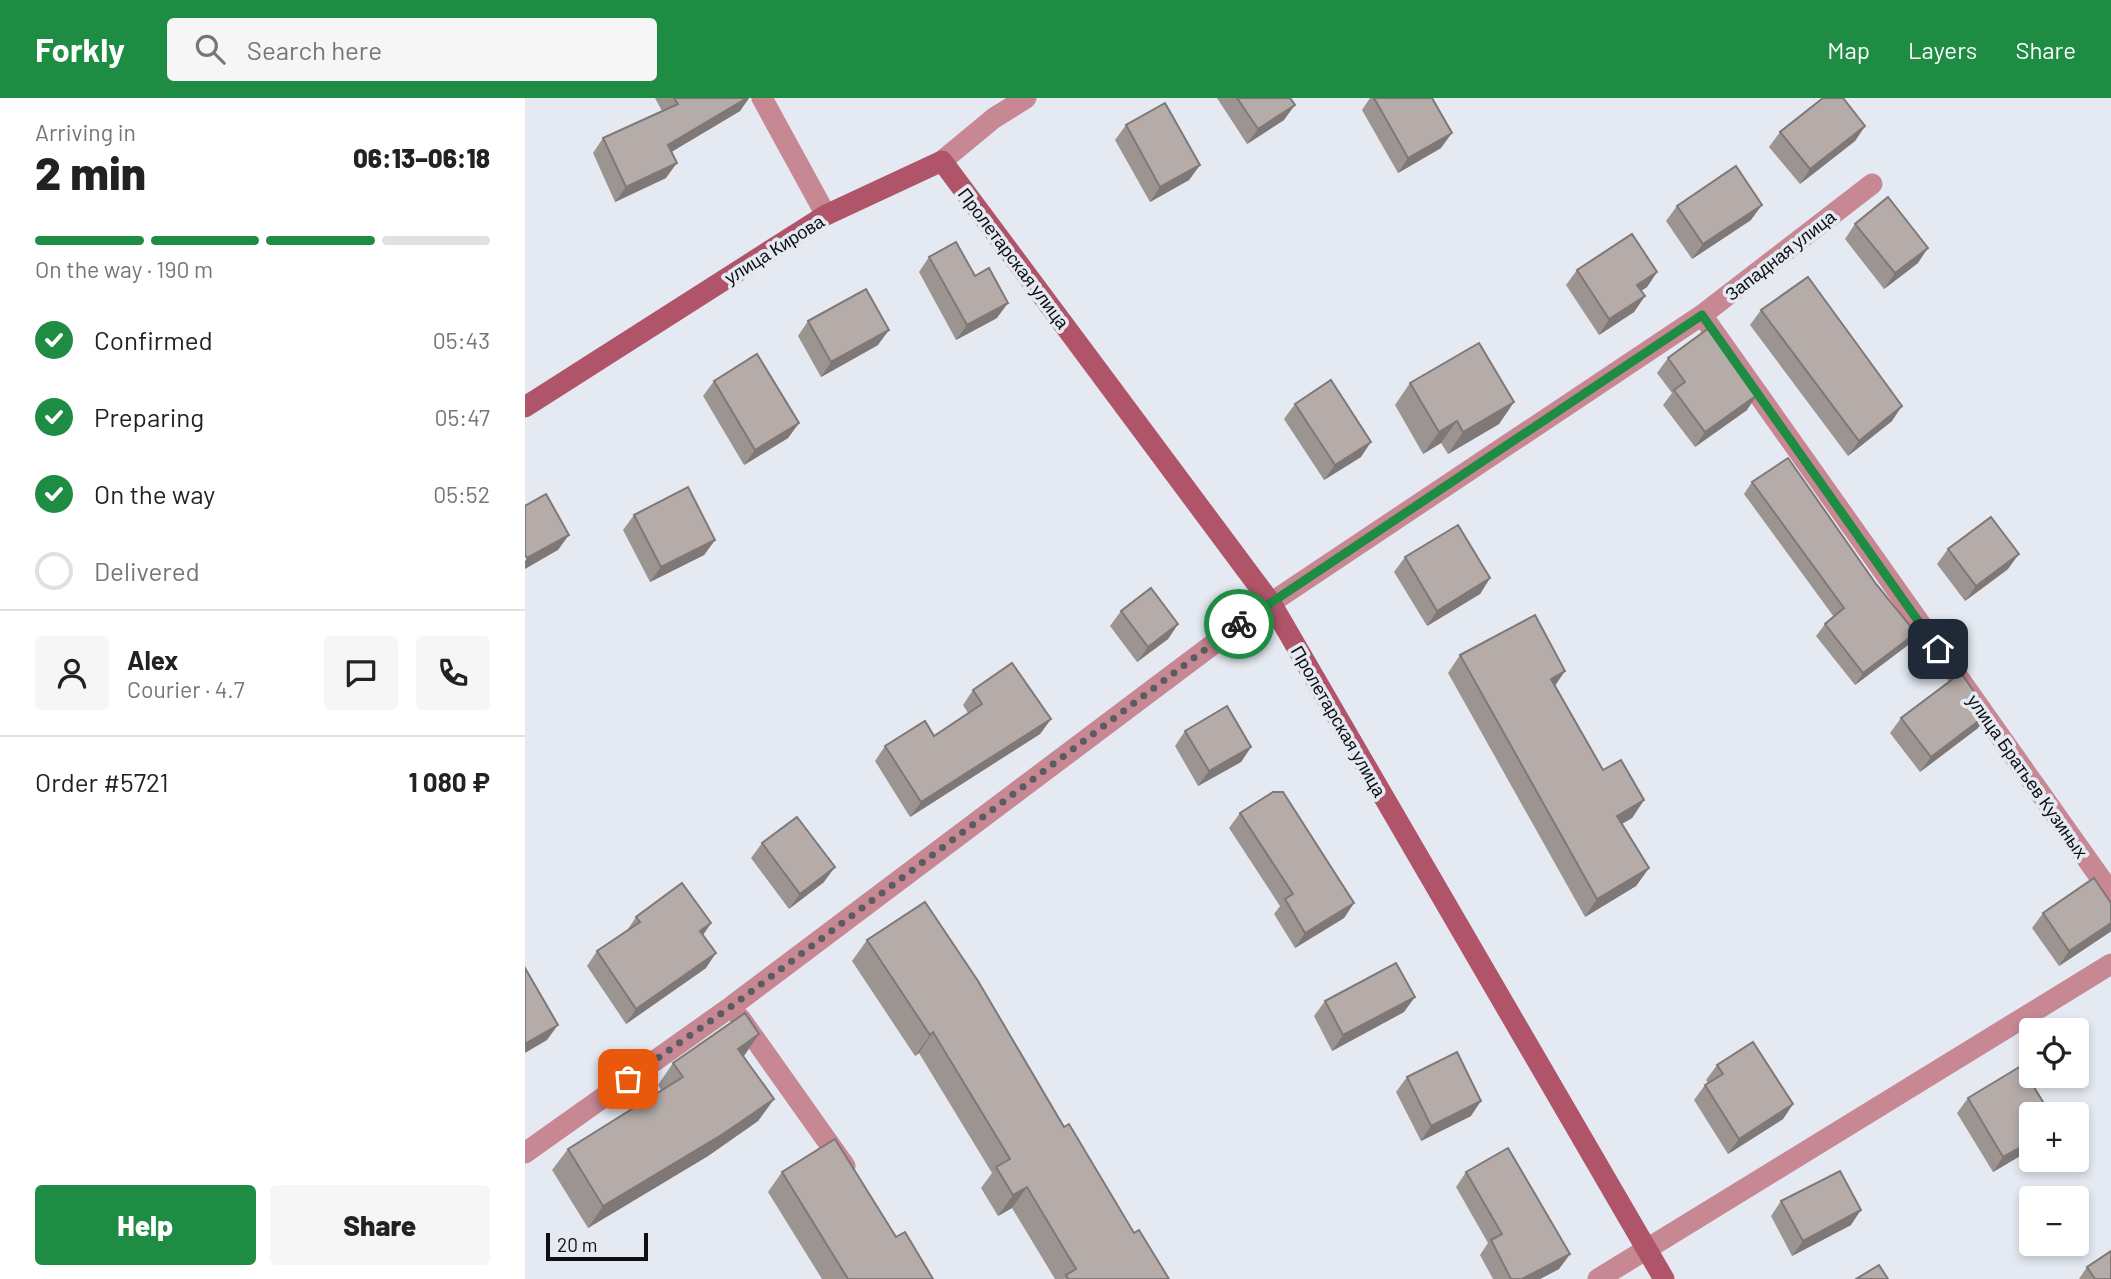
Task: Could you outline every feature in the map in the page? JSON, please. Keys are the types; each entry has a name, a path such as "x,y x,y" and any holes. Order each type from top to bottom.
{"street":[{"path":"762,98 826,215"},
{"name":"улица Кирова","path":"525,407 826,215 941,161 994,118 1026,98"},
{"name":"Пролетарская улица","path":"941,161 1271,603 1664,1279"},
{"name":"Западная улица","path":"525,1153 732,1006 1271,603 1702,315 1872,184"},
{"name":"улица Братьев Кузиных","path":"1702,315 2111,893"},
{"path":"1598,1279 2111,964"},
{"path":"732,1006 861,1188"}],"building":[{"path":"674,98 747,98 668,145 677,163 626,187 603,138 678,104"},
{"path":"1237,98 1290,98 1295,105 1258,129"},
{"path":"1374,98 1432,98 1452,133 1408,158"},
{"path":"1823,98 1843,98 1865,126 1810,169 1780,132"},
{"path":"1165,103 1200,165 1160,187 1126,125"},
{"path":"1736,166 1762,205 1703,244 1677,206"},
{"path":"1888,197 1928,248 1895,273 1855,224"},
{"path":"1632,234 1657,272 1637,285 1645,296 1609,319 1577,270"},
{"path":"956,242 975,276 989,268 1008,303 967,325 929,257"},
{"path":"1808,277 1902,406 1859,441 1761,310"},
{"path":"866,289 889,330 831,362 808,321"},
{"path":"1709,328 1757,395 1705,432 1674,390 1685,382 1668,358"},
{"path":"1479,343 1514,402 1463,432 1457,421 1439,432 1410,383"},
{"path":"757,354 799,423 755,450 714,381"},
{"path":"1331,380 1371,442 1335,465 1295,404"},
{"path":"1788,458 1876,584 1916,633 1863,673 1825,624 1844,608 1752,482"},
{"path":"688,487 715,540 661,567 634,515"},
{"path":"546,494 569,535 527,558 525,506"},
{"path":"1991,517 2019,554 1976,586 1948,549"},
{"path":"1458,525 1490,578 1437,611 1405,557"},
{"path":"1151,588 1178,624 1148,647 1121,611"},
{"path":"1535,615 1565,671 1551,679 1603,770 1621,760 1644,800 1617,816 1649,868 1597,899 1460,655"},
{"path":"1012,663 1051,719 921,802 885,746 925,721 934,736 982,704 973,690"},
{"path":"1961,673 1989,713 1931,757 1901,718"},
{"path":"1227,706 1251,747 1209,771 1185,731"},
{"path":"1273,792 1283,792 1354,903 1305,933 1285,899 1293,894 1240,813"},
{"path":"797,817 835,867 800,894 762,843"},
{"path":"2094,878 2111,903 2111,923 2069,951 2043,913"},
{"path":"682,883 711,923 700,931 716,953 636,1009 597,951 640,922 636,917"},
{"path":"925,902 978,981 1064,1127 1069,1124 1134,1233 1139,1230 1169,1279 1068,1279 1066,1275 1076,1269 1027,1187 1013,1195 996,1167 1010,1159 933,1032 930,1035 867,940"},
{"path":"1396,963 1415,997 1343,1035 1325,1001"},
{"path":"525,968 558,1025 525,1044"},
{"path":"745,1013 759,1034 738,1049 774,1099 723,1134 603,1206 568,1149 683,1077 673,1063"},
{"path":"1753,1042 1793,1104 1739,1139 1705,1085 1723,1074 1717,1065"},
{"path":"1457,1052 1481,1101 1431,1126 1407,1077"},
{"path":"2019,1067 2019,1088 2034,1088 2043,1102 2019,1102 2019,1148 2003,1157 1968,1098"},
{"path":"835,1139 896,1237 905,1232 933,1279 848,1279 782,1172"},
{"path":"1508,1148 1570,1254 1522,1279 1511,1279 1491,1240 1502,1234 1466,1172"},
{"path":"1840,1171 1861,1210 1803,1241 1781,1201"},
{"path":"2111,1251 2111,1279 2095,1279 2087,1267"},
{"path":"1879,1265 1888,1279 1856,1279"}],"way so far":[{"path":"628,1079 732,1006 1239,624"}],"route":[{"path":"1239,624 1702,315 1938,649"}]}
